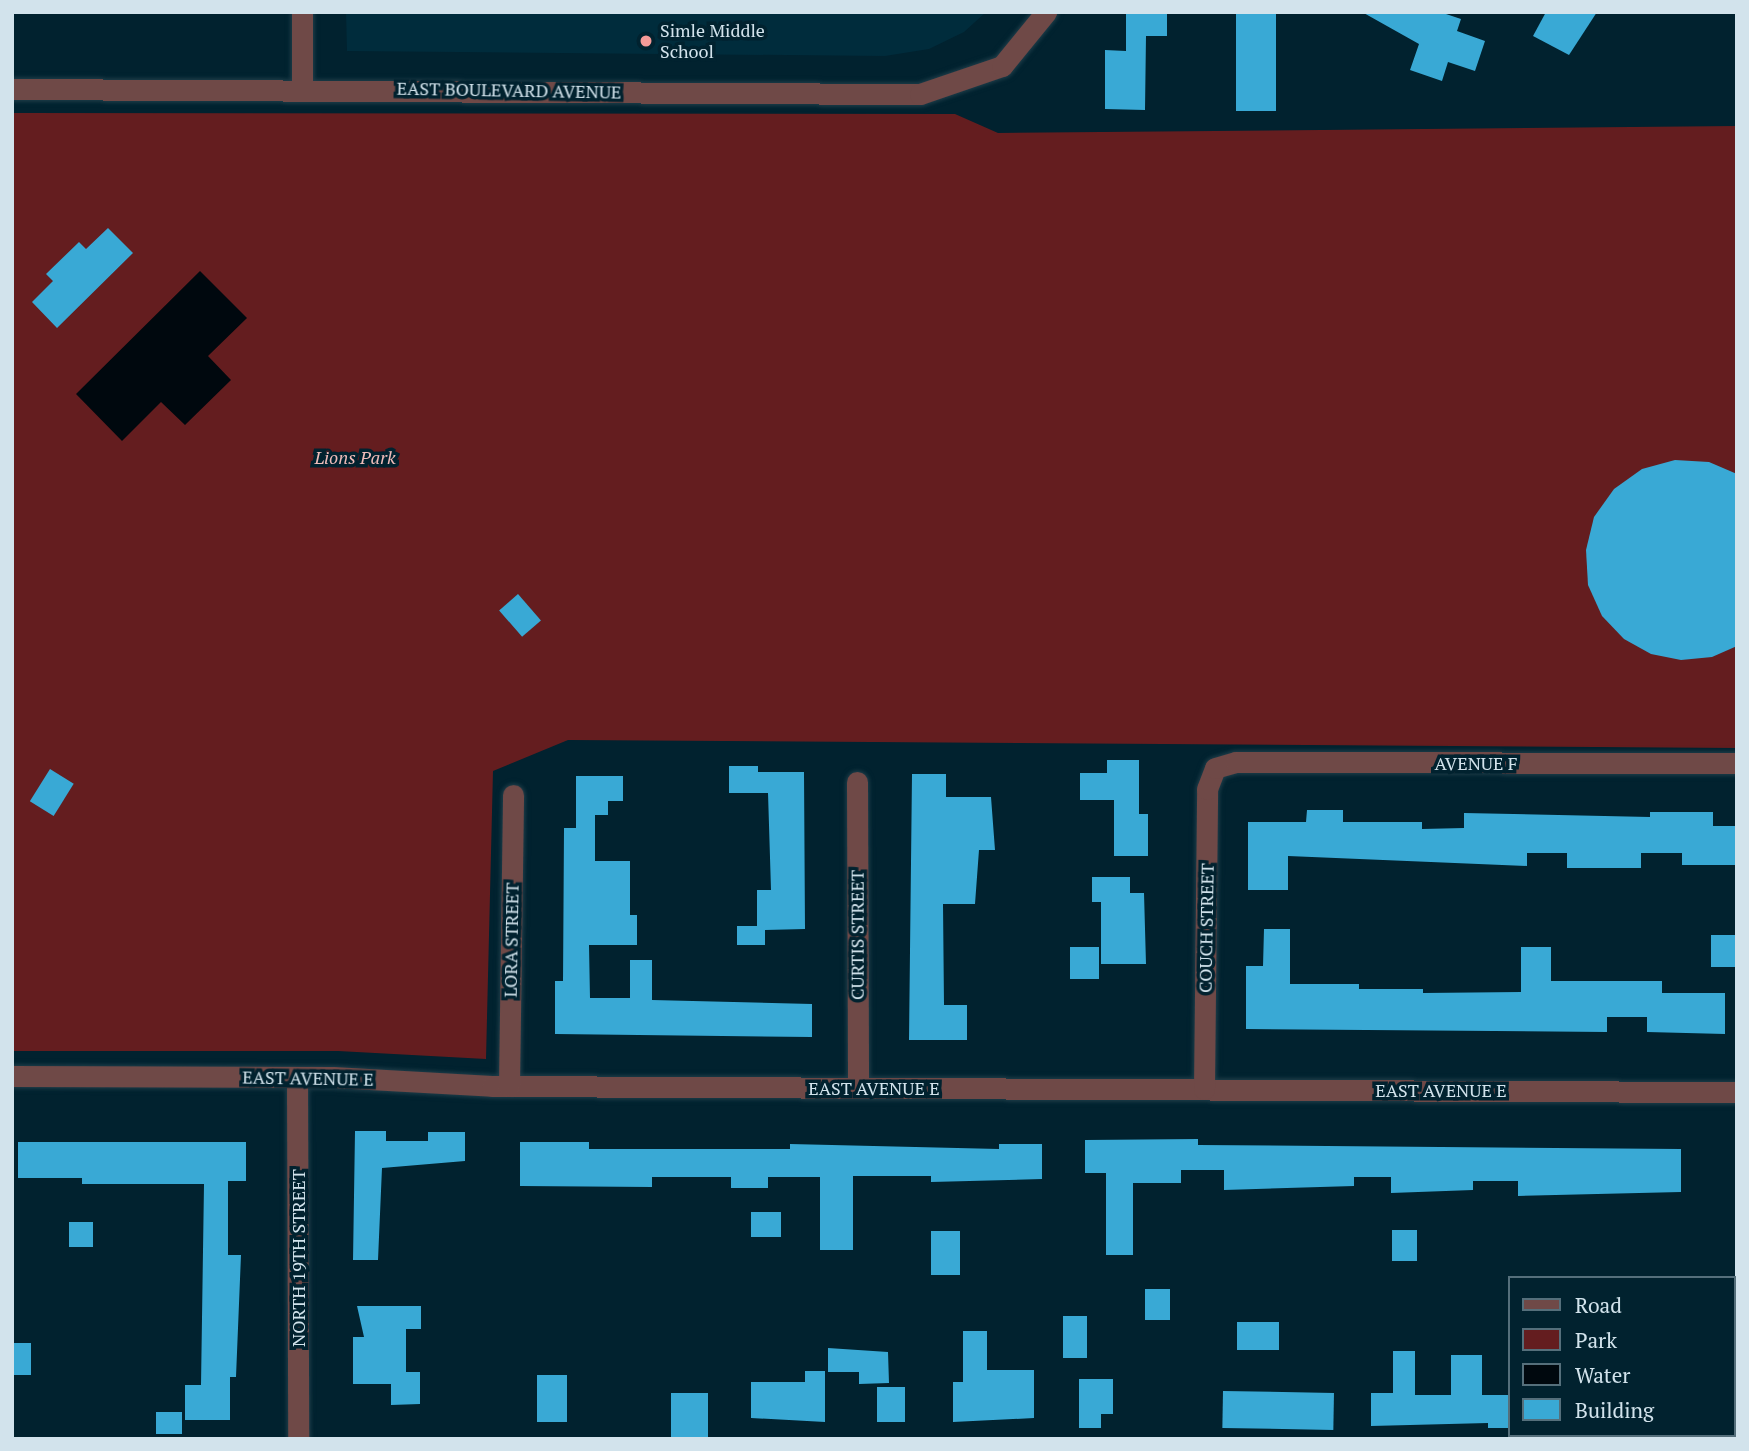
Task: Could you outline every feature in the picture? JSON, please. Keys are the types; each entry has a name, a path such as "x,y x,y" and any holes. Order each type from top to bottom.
{"street":[{"path":"302,12 302,88"},
{"name":"EAST BOULEVARD AVENUE","path":"12,89 302,88 920,94 1002,66 1046,12"},
{"name":"AVENUE F","path":"1216,768 1236,762 1737,763"},
{"name":"COUCH STREET","path":"1204,1088 1207,789 1216,768"},
{"name":"CURTIS STREET","path":"856,782 858,1088"},
{"name":"LORA STREET","path":"509,1086 513,795"},
{"name":"EAST AVENUE E","path":"12,1076 297,1077 509,1086 1737,1092"},
{"name":"NORTH 19TH STREET","path":"297,1077 298,1439"}],"shaded area":[{"name":"Simle Middle School","path":"346,12 986,12 964,32 929,49 885,56 347,51"}],"green space":[{"name":"Lions Park","path":"12,113 955,114 998,133 1737,126 1737,748 568,740 493,771 486,1059 338,1051 12,1051"}],"water":[{"path":"200,271 247,318 208,356 231,380 185,425 161,402 122,441 76,394"}],"building":[{"path":"1126,12 1167,12 1167,36 1146,36 1145,110 1105,109 1105,50 1126,51"},
{"path":"1236,12 1276,12 1276,111 1236,111"},
{"path":"1362,12 1440,12 1461,19 1457,31 1485,41 1475,71 1448,62 1442,81 1410,70 1419,44"},
{"path":"1546,12 1597,12 1569,55 1533,36"},
{"path":"108,228 133,253 57,328 32,302 53,281 46,274 79,242 86,249"},
{"path":"1675,460 1709,462 1737,474 1737,646 1712,657 1681,660 1651,654 1624,639 1602,616 1588,585 1586,550 1594,517 1614,489 1642,469"},
{"path":"518,594 541,620 522,637 499,610"},
{"path":"1107,760 1139,760 1139,814 1148,814 1148,856 1114,856 1114,800 1080,800 1080,773 1107,773"},
{"path":"729,766 758,766 758,772 804,772 805,929 765,930 765,945 737,945 737,926 757,926 757,890 771,890 768,793 729,793"},
{"path":"50,769 74,784 54,816 30,801"},
{"path":"912,774 946,774 946,797 991,797 995,850 979,850 975,904 943,904 944,1005 967,1005 967,1040 909,1040"},
{"path":"576,776 623,776 623,801 608,801 608,815 595,815 595,861 630,861 630,915 637,915 637,945 589,945 590,998 630,998 630,960 652,960 652,1000 812,1004 812,1037 555,1034 555,981 563,981 564,828 576,828"},
{"path":"1307,810 1343,810 1343,822 1422,822 1422,829 1464,828 1464,813 1650,817 1650,812 1713,812 1713,826 1737,826 1737,865 1682,865 1682,853 1641,853 1641,868 1567,868 1567,853 1527,853 1527,866 1288,856 1288,890 1248,890 1248,822 1306,822"},
{"path":"1092,877 1130,877 1130,893 1144,893 1146,964 1101,964 1101,902 1092,902"},
{"path":"1264,929 1290,929 1290,984 1359,984 1359,989 1423,989 1423,993 1521,992 1521,947 1551,947 1551,981 1662,981 1662,993 1725,993 1725,1034 1647,1032 1647,1017 1607,1017 1607,1032 1246,1029 1246,966 1263,966"},
{"path":"1711,935 1737,935 1737,967 1711,967"},
{"path":"1070,947 1099,947 1099,979 1070,979"},
{"path":"355,1131 386,1131 386,1141 428,1141 428,1132 465,1132 465,1161 382,1168 378,1260 353,1260"},
{"path":"1198,1139 1198,1145 1681,1149 1681,1192 1518,1196 1518,1181 1473,1181 1473,1190 1391,1193 1391,1177 1354,1177 1354,1186 1224,1190 1224,1170 1181,1170 1181,1183 1133,1183 1133,1255 1106,1255 1106,1173 1085,1173 1085,1140"},
{"path":"18,1142 246,1142 246,1181 228,1181 228,1255 241,1255 236,1377 230,1377 230,1420 185,1420 185,1385 201,1385 204,1184 82,1184 82,1178 18,1178"},
{"path":"520,1142 589,1142 589,1149 790,1149 790,1144 999,1149 999,1144 1042,1144 1042,1179 931,1182 931,1176 853,1176 853,1250 820,1250 820,1177 768,1177 768,1188 731,1188 731,1177 652,1177 652,1187 520,1186"},
{"path":"751,1212 781,1212 781,1237 751,1237"},
{"path":"69,1222 93,1222 93,1247 69,1247"},
{"path":"1392,1230 1417,1230 1417,1261 1392,1261"},
{"path":"931,1231 960,1231 960,1275 931,1275"},
{"path":"1145,1289 1170,1289 1170,1320 1145,1320"},
{"path":"357,1306 421,1306 421,1329 406,1329 406,1372 420,1372 420,1404 391,1405 391,1384 353,1384 353,1337 364,1337"},
{"path":"1063,1316 1087,1316 1087,1358 1063,1358"},
{"path":"1237,1322 1279,1322 1279,1350 1237,1350"},
{"path":"963,1331 987,1331 987,1370 1034,1370 1034,1418 953,1422 953,1382 963,1382"},
{"path":"12,1343 31,1343 31,1375 12,1375"},
{"path":"828,1348 888,1352 889,1383 859,1384 859,1372 828,1372"},
{"path":"1393,1351 1415,1351 1415,1395 1451,1395 1451,1355 1482,1355 1482,1395 1508,1395 1508,1428 1488,1428 1488,1423 1371,1426 1371,1393 1393,1393"},
{"path":"805,1371 825,1371 825,1422 751,1418 751,1382 805,1382"},
{"path":"537,1375 567,1375 567,1422 537,1422"},
{"path":"1079,1379 1113,1379 1113,1414 1101,1414 1101,1428 1079,1428"},
{"path":"877,1387 905,1387 905,1422 877,1422"},
{"path":"1223,1391 1334,1393 1333,1430 1222,1428"},
{"path":"671,1393 708,1393 708,1438 671,1438"},
{"path":"156,1412 182,1412 182,1434 156,1434"}],"place":[{"name":"Simle Middle School","path":"646,41"}]}
